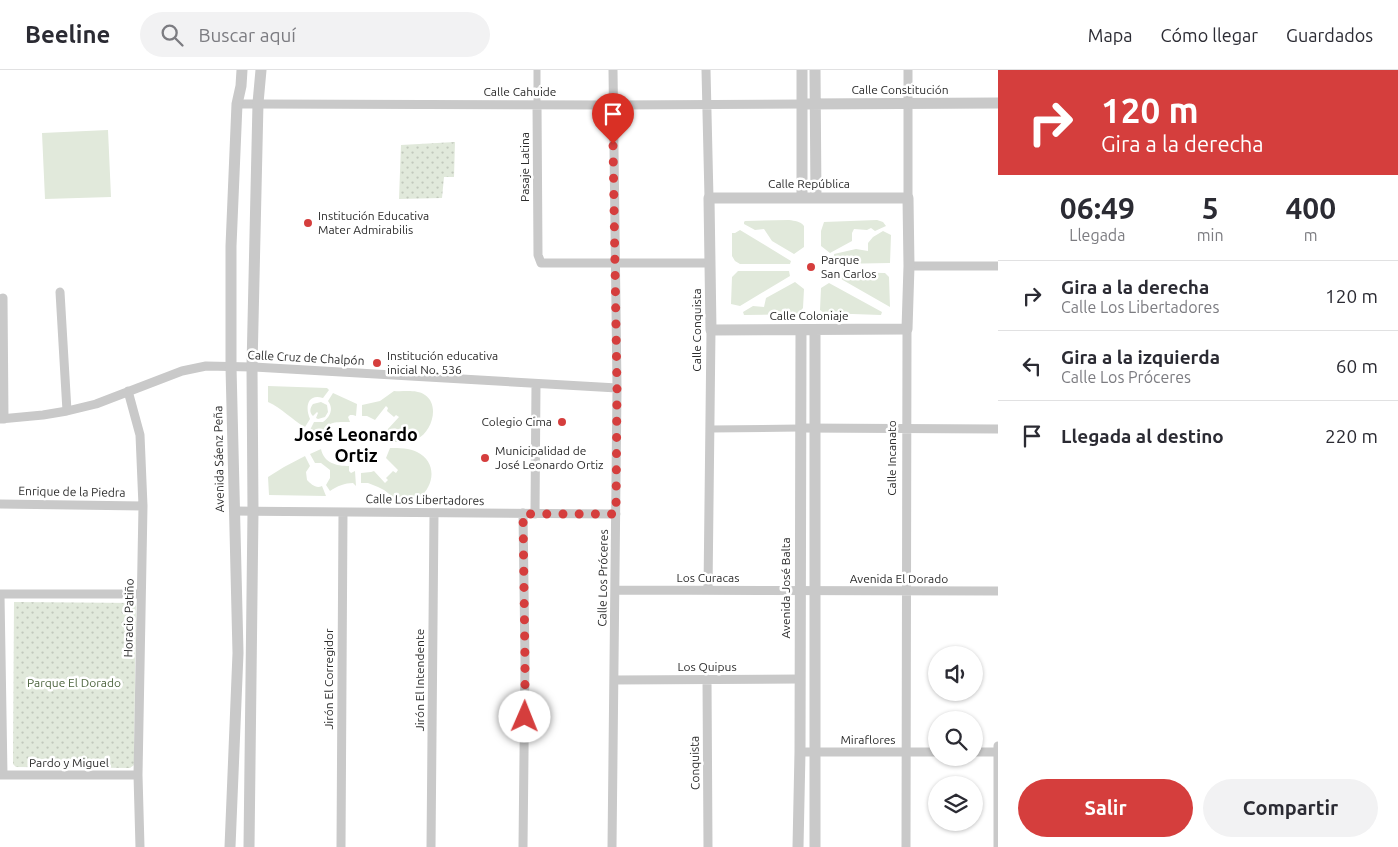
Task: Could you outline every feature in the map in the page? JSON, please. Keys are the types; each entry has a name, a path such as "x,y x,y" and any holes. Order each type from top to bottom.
{"street":[{"name":"Avenida Sáenz Peña","path":"230,847 238,653 231,367 231,246 237,104 242,70"},
{"path":"249,847 253,511 252,367 258,103 261,70"},
{"name":"Pasaje Latina","path":"537,70 538,255 541,263 615,263"},
{"name":"Calle Los Próceres","path":"612,847 617,388 613,70"},
{"name":"Calle Conquista","path":"706,70 711,330 708,590"},
{"path":"802,70 802,198"},
{"path":"815,70 816,198"},
{"name":"Calle Incanato","path":"906,847 906,428 909,266 908,70"},
{"name":"Calle Constitución","path":"803,104 998,103"},
{"name":"Calle Cahuide","path":"237,104 803,104"},
{"name":"Calle República","path":"709,198 908,198"},
{"path":"615,263 710,263"},
{"path":"909,266 998,266"},
{"path":"60,292 67,411"},
{"path":"1,299 2,419"},
{"name":"Calle Coloniaje","path":"711,330 907,329"},
{"name":"Avenida José Balta","path":"798,847 801,330"},
{"path":"815,330 815,847"},
{"name":"Calle Cruz de Chalpón","path":"2,419 44,415 96,404 182,371 206,366 617,388"},
{"path":"535,514 536,384"},
{"name":"Horacio Patiño","path":"128,391 140,435 143,506 138,775 140,847"},
{"path":"710,429 998,429"},
{"name":"Enrique de la Piedra","path":"0,504 143,506"},
{"name":"Calle Los Libertadores","path":"234,511 616,514"},
{"name":"Jirón El Corregidor","path":"341,847 343,512"},
{"name":"Jirón El Intendente","path":"431,847 434,512"},
{"path":"523,514 525,661 523,847"},
{"name":"Los Curacas","path":"616,590 800,591"},
{"name":"Avenida El Dorado","path":"800,591 998,591"},
{"path":"1,775 0,595 141,594"},
{"name":"Conquista","path":"707,679 708,847"},
{"name":"Los Quipus","path":"614,680 800,679"},
{"path":"998,746 998,847"},
{"name":"Miraflores","path":"800,752 928,752"},
{"path":"983,752 998,752"},
{"name":"Pardo y Miguel","path":"1,775 138,775"}],"green space":[{"path":"108,130 111,197 45,199 42,133"},
{"path":"455,142 454,177 444,177 442,198 399,199 401,145"},
{"path":"789,220 799,222 804,226 804,247 794,254 772,241 764,229 755,230 744,224 745,221"},
{"path":"877,220 883,222 886,226 875,231 871,228 867,230 854,229 852,241 830,253 821,246 821,231 824,222"},
{"path":"740,230 791,261 790,264 740,264 735,261 732,256 732,233"},
{"path":"883,231 891,235 890,263 835,264 834,254 856,249 868,251 868,243 873,237"},
{"path":"738,271 789,271 790,276 740,306 731,304 732,277"},
{"path":"835,272 885,273 889,277 890,307 834,275"},
{"path":"795,282 804,289 803,308 798,314 744,315 743,312 753,306 764,307 766,298"},
{"path":"829,283 882,312 881,315 824,313 820,310 821,288"},
{"path":"268,386 327,388 329,390 323,398 314,398 309,402 310,419 305,427 268,402"},
{"path":"394,391 418,392 430,399 433,411 430,425 427,431 417,439 390,442 387,430 399,417 396,415 394,417 387,411 388,408 386,406 375,420 362,416 362,405 380,401"},
{"path":"333,393 357,404 356,416 350,415 348,417 350,422 328,425 320,437 310,430 314,422 323,422 328,418 331,407 328,401"},
{"path":"321,402 327,405 328,412 325,417 318,419 316,418 318,413 313,416 311,408 313,404"},
{"path":"390,448 404,448 414,451 423,456 428,462 432,474 431,480 419,498 393,497 378,487 368,483 361,483 361,473 374,471 385,483 388,480 386,478 393,471 396,473 398,470 386,458"},
{"path":"321,449 325,458 331,463 349,466 351,473 355,471 356,486 353,483 347,484 338,486 330,491 326,485 330,478 330,470 321,463 315,463 310,454"},
{"path":"305,456 310,466 306,472 307,480 316,486 322,486 326,496 269,495 268,477"},
{"name":"Parque El Dorado","path":"14,602 136,603 134,765 130,768 16,767 13,764"}],"place":[{"name":"Institución Educativa Mater Admirabilis","path":"308,223"},
{"name":"Parque San Carlos","path":"811,267"},
{"name":"Institución educativa inicial No. 536","path":"377,363"},
{"name":"Colegio Cima","path":"562,422"},
{"name":"Municipalidad de José Leonardo Ortiz","path":"485,458"}],"district":[{"name":"José Leonardo Ortiz","path":"356,445"}],"route":[{"path":"525,717 523,514 616,514 617,388 613,144"}]}
